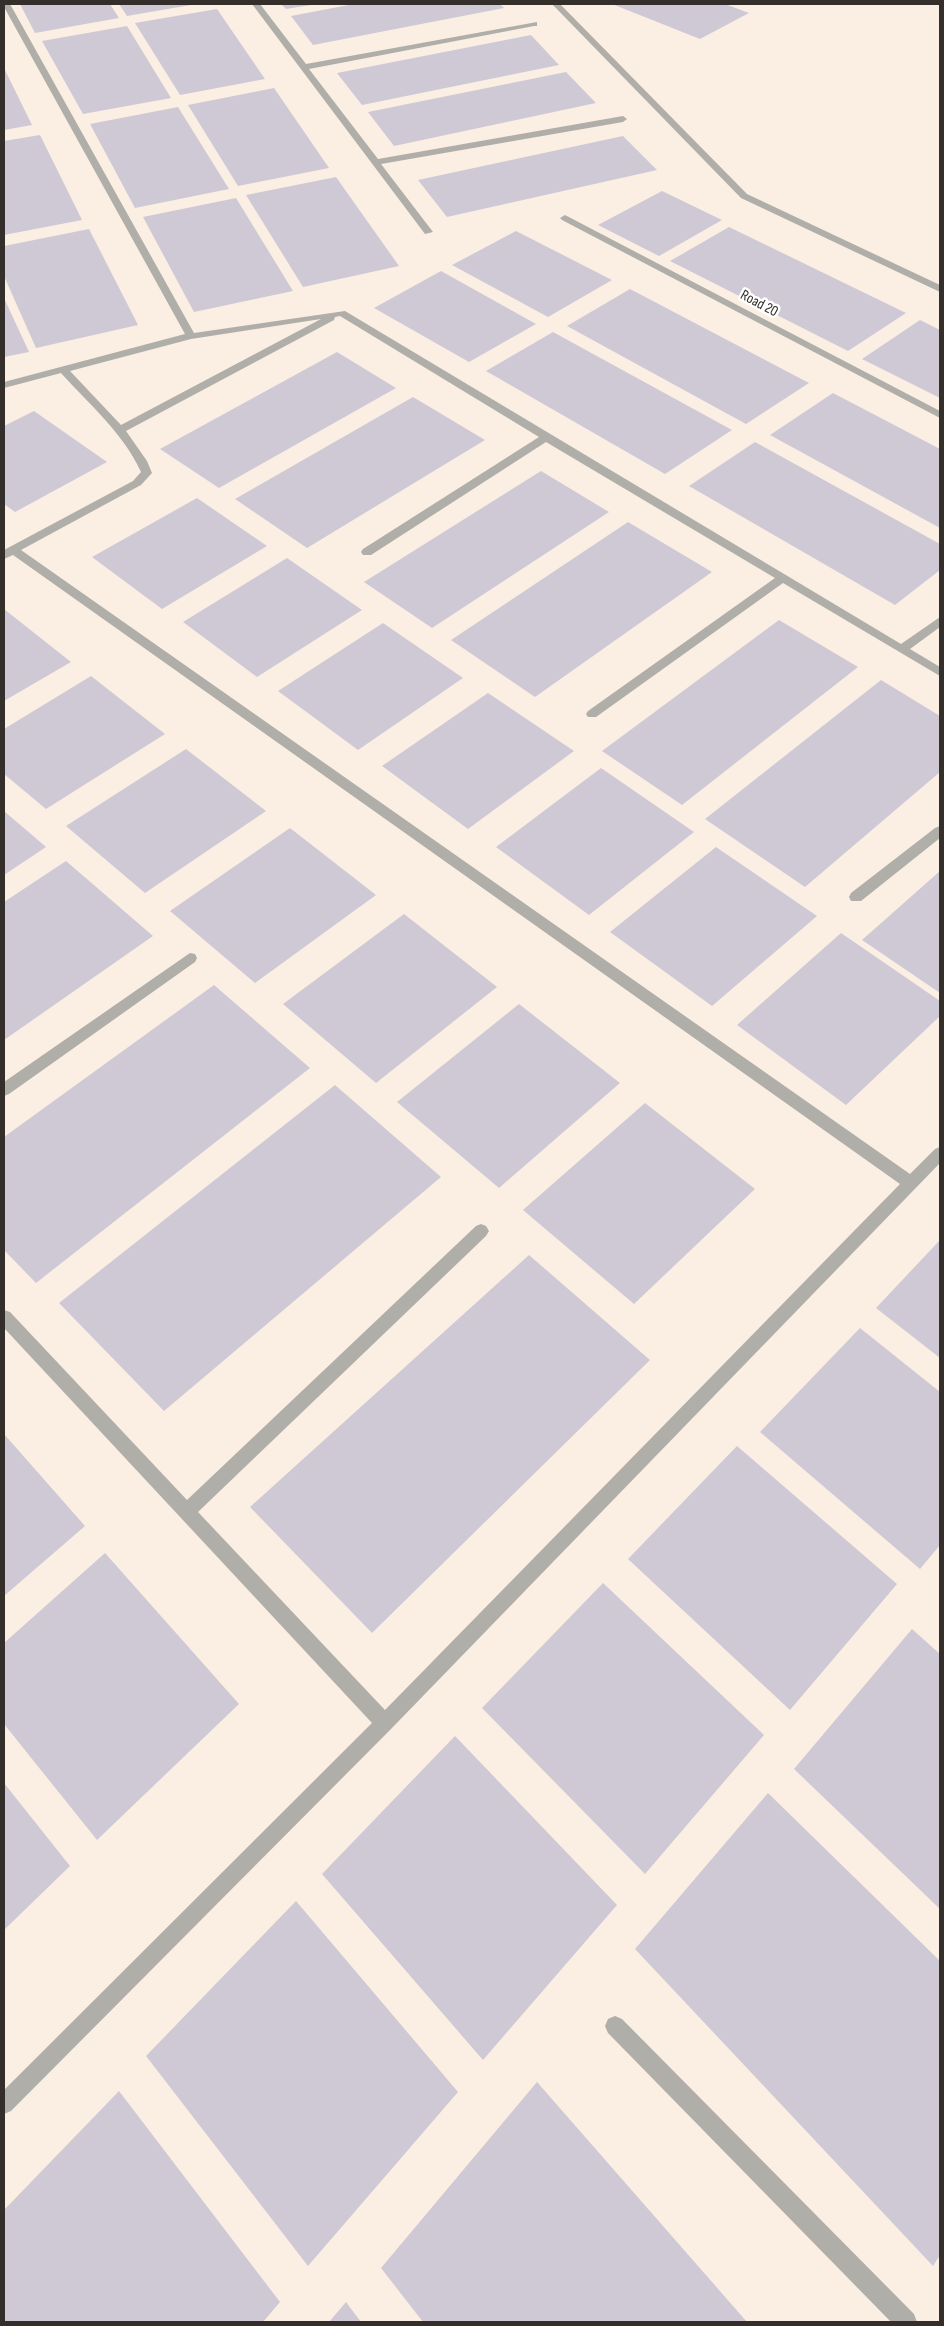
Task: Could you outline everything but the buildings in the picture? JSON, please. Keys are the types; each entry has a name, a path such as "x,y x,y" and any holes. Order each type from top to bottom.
{"street":[{"path":"6,4 191,336"},
{"path":"256,4 428,232"},
{"path":"556,4 744,196 940,289"},
{"path":"304,67 534,24"},
{"path":"377,162 623,119"},
{"name":"Road 20","path":"565,218 940,415"},
{"path":"118,431 342,313"},
{"path":"4,385 191,336 342,313 940,672"},
{"path":"64,370 144,463 147,473 137,483 9,552 911,1183"},
{"path":"367,552 546,437"},
{"path":"592,714 783,578"},
{"path":"902,649 940,622"},
{"path":"856,897 940,831"},
{"path":"4,1090 190,958"},
{"path":"4,2104 384,1722 940,1153"},
{"path":"186,1512 480,1231"},
{"path":"4,1317 384,1722"},
{"path":"615,2026 906,2322"}]}
